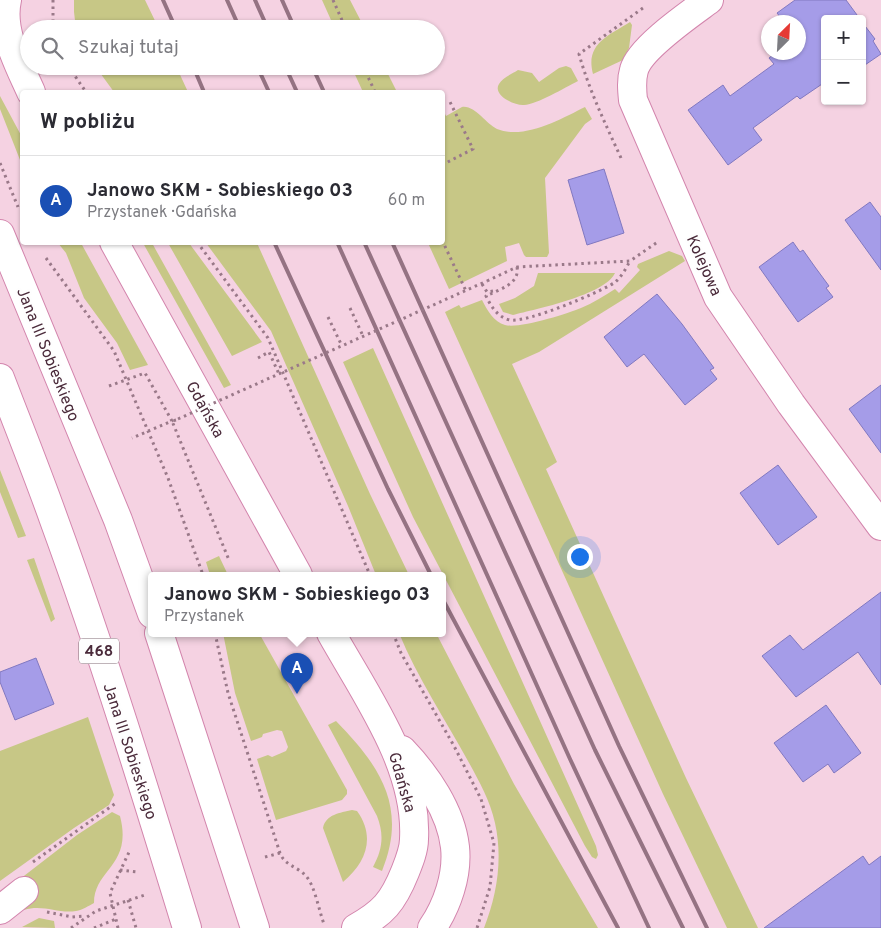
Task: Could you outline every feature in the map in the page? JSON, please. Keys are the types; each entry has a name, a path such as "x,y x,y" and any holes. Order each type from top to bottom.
{"main road":[{"path":"7,0 10,41 20,65"},
{"name":"Kolejowa","path":"709,0 640,56 634,68 631,84 633,100 718,297 791,404 881,526"},
{"path":"24,75 30,90"},
{"name":"Jana III Sobieskiego","path":"0,234 114,511 148,603"},
{"name":"Gdańska","path":"116,245 296,572"},
{"name":"Jana III Sobieskiego","path":"0,378 54,519 82,599 131,749 186,928"},
{"path":"160,637 255,928"},
{"name":"Gdańska","path":"333,637 388,734 404,774 414,809 414,841 402,880 385,909 356,928"},
{"name":"Gdańska","path":"388,734 416,764 436,796 448,822 455,848 451,889 432,928"},
{"path":"0,910 24,891"}],"path":[{"path":"53,0 53,20"},
{"path":"333,0 342,20"},
{"path":"74,75 85,90"},
{"path":"367,75 374,90"},
{"path":"445,163 473,149 450,102"},
{"path":"0,163 19,211"},
{"path":"517,267 518,274 515,281 486,296 494,310 510,320 527,318 589,297 616,281 630,261 686,222"},
{"path":"200,245 268,338 369,572"},
{"path":"444,245 466,291"},
{"path":"44,255 114,351 168,478 202,572"},
{"path":"132,438 517,267 630,261"},
{"path":"482,284 487,292 498,290"},
{"path":"350,308 363,336"},
{"path":"328,316 342,346"},
{"path":"258,358 269,352 279,374"},
{"path":"109,386 145,373 172,421 229,560"},
{"path":"217,637 228,693 280,853 285,862 306,876 311,884 322,919"},
{"path":"24,891 14,876 120,800"},
{"path":"71,928 96,911 152,892"},
{"path":"128,900 136,928"},
{"path":"94,928 116,920"}],"green space":[{"path":"74,0 145,0 155,20 75,20"},
{"path":"322,0 350,0 360,20 331,20"},
{"path":"630,22 632,25 629,48 623,60 593,74 591,64 595,48 600,42"},
{"path":"566,66 571,68 578,81 536,102 524,105 515,104 501,96 499,92 500,82 518,70 532,73 539,82 559,68"},
{"path":"102,75 180,75 187,90 113,90"},
{"path":"355,75 388,75 396,90 362,90"},
{"path":"0,96 20,133 20,160 0,109"},
{"path":"462,107 467,107 497,129 519,132 542,127 585,107 592,119 585,124 545,178 549,253 547,257 526,257 519,243 505,247 507,261 449,289 429,245 445,245 445,114 446,116"},
{"path":"60,245 82,245 148,365 130,370 117,343 84,298 66,253"},
{"path":"144,245 153,245 231,385 224,388"},
{"path":"169,245 190,245 262,342 232,356"},
{"path":"207,245 258,245 370,494 408,572 375,572 348,506 271,331"},
{"path":"669,251 682,256 685,261 539,352 512,364 557,462 546,469 686,778 758,928 727,928 663,794 445,312 459,305 461,308 482,300 494,318 505,325 520,325 543,320 581,308 615,289 619,293 640,270 637,267 638,264"},
{"path":"538,273 615,273 609,281 598,288 569,300 513,315 503,312 499,304 515,298 534,286"},
{"path":"373,348 596,846 598,855 596,859 592,857 585,846 446,580 446,572 442,572 413,517 343,362"},
{"path":"0,470 26,536 18,538 0,492"},
{"path":"219,556 227,572 209,572 206,562"},
{"path":"34,558 55,619 51,622 27,560"},
{"path":"224,637 261,637 347,790 347,794 342,800 276,820 257,759 268,755 272,757 286,751 288,747 282,731 277,730 263,734 262,737 251,741 235,693"},
{"path":"401,637 438,637 514,784 598,928 484,928 489,915 497,877 498,850 493,815 480,783"},
{"path":"88,717 114,795 109,805 0,881 0,751"},
{"path":"336,721 365,754 377,771 385,789 390,807 392,827 389,848 382,871 373,867 381,848 381,835 377,816 328,725"},
{"path":"352,810 357,811 363,821 366,830 366,849 358,867 343,882 323,828 330,817"},
{"path":"112,812 120,816 123,833 121,846 112,866 100,882 94,903 83,909 69,912 44,908 24,910 20,879 77,835"},
{"path":"39,918 54,921 55,928 22,927"}],"building":[{"path":"795,0 846,0 857,15 821,15 821,85 800,99 797,96 753,128 762,140 728,165 688,110 723,85 730,96 774,64 771,60 806,60 806,15 779,15 777,13"},
{"path":"866,27 875,39 873,41 881,54 866,64"},
{"path":"604,169 624,233 587,245 568,180"},
{"path":"870,202 881,217 881,270 845,220"},
{"path":"793,242 800,252 803,250 829,286 826,288 833,297 798,322 759,267"},
{"path":"657,294 714,368 710,370 717,379 685,405 644,354 627,367 604,337"},
{"path":"881,385 881,453 849,409"},
{"path":"778,465 817,517 778,545 740,493"},
{"path":"881,592 881,685 858,652 796,697 762,656 790,635 803,650"},
{"path":"36,658 54,704 15,720 0,682 0,672"},
{"path":"826,705 861,753 834,773 828,764 803,782 774,743"},
{"path":"863,856 869,865 881,856 881,928 764,928"}],"railway":[{"path":"163,0 172,20"},
{"path":"227,0 236,20"},
{"path":"255,0 264,20"},
{"path":"282,0 291,20"},
{"path":"197,75 203,90"},
{"path":"261,75 268,90"},
{"path":"289,75 296,90"},
{"path":"316,75 323,90"},
{"path":"275,245 388,489 430,572"},
{"path":"338,245 570,759 649,928"},
{"path":"365,245 595,750 683,928"},
{"path":"393,245 619,746 707,928"},
{"path":"446,606 618,928"}],"place":[{"name":"Janowo SKM - Sobieskiego 03","path":"297,694"}]}
